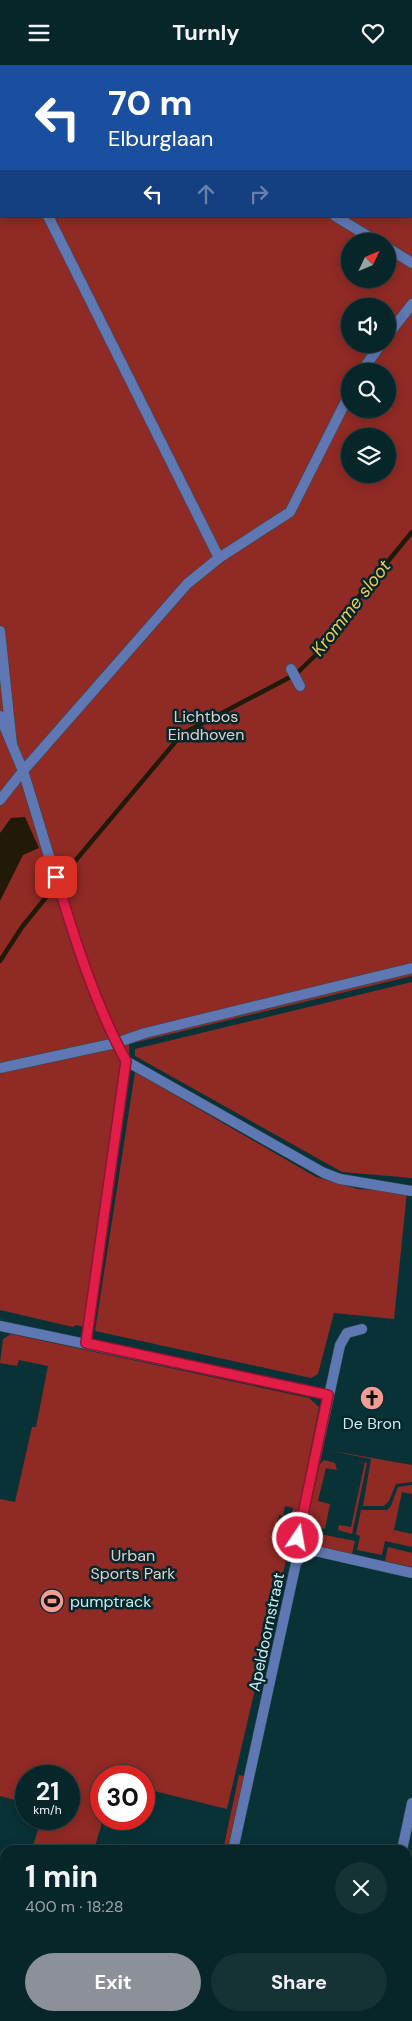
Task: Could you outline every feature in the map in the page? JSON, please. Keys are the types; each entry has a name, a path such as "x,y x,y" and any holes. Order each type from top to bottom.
{"street":[{"path":"48,217 219,558"},
{"path":"337,217 363,233"},
{"path":"396,253 412,263"},
{"path":"396,325 412,304"},
{"path":"0,800 23,771 187,584 219,558 290,512 341,411"},
{"path":"0,631 12,745"},
{"path":"291,669 298,682"},
{"path":"0,716 23,771 68,917 108,1027 126,1061 324,1173 340,1179 412,1191"},
{"path":"0,1068 116,1043 145,1033 412,968"},
{"path":"86,1343 126,1061"},
{"path":"0,1326 328,1395"},
{"path":"362,1329 347,1333 340,1345 298,1538 305,1552 311,1551 412,1573"},
{"name":"Apeldoornstraat","path":"234,1845 296,1563 305,1552"},
{"path":"403,1845 412,1803"}],"green space":[{"name":"Lichtbos Eindhoven","path":"0,217 412,217 412,976 129,1044 130,1072 90,1328 76,1325 73,1327 0,1310"},
{"path":"412,982 412,1178 342,1172 135,1056 135,1049"},
{"path":"135,1072 316,1177 358,1189 407,1192 394,1319 334,1313 318,1374 311,1378 95,1331"},
{"name":"Urban Sports Park","path":"11,1334 309,1398 319,1407 297,1517 292,1516 293,1508 285,1506 283,1516 279,1515 278,1520 295,1526 227,1809 155,1791 155,1765 90,1765 90,1830 100,1830 95,1845 33,1845 38,1830 80,1830 80,1765 15,1765 15,1800 0,1796 0,1499 15,1502 32,1427 36,1427 48,1366 19,1360 17,1366 0,1363 3,1339"},
{"path":"327,1450 412,1465 412,1482 396,1484 389,1501 384,1506 363,1506 371,1459"},
{"path":"324,1460 335,1463 337,1470 326,1468 318,1501 330,1504 325,1529 306,1525 320,1464"},
{"path":"365,1462 367,1463 352,1534 338,1530 339,1525 351,1527"},
{"path":"412,1485 412,1494 402,1492 394,1530 412,1534 412,1547 385,1541 382,1555 357,1550 360,1536 356,1534 361,1510 387,1510 391,1506 398,1487"},
{"path":"305,1531 355,1541 352,1554 308,1544 304,1536"},
{"path":"388,1547 412,1553 412,1567 385,1561"},
{"path":"239,1775 244,1776 229,1845 224,1845"}],"shaded area":[{"path":"25,817 39,848 23,855 0,901 0,833 11,818"}],"waterway":[{"name":"Kromme sloot","path":"65,873 182,734 296,674 325,646 344,615 412,532"},
{"name":"Kromme sloot","path":"0,961 22,927 52,890"}],"place":[{"name":"De Bron","path":"372,1398"},
{"name":"pumptrack","path":"52,1601"}],"route":[{"path":"56,877 68,917 108,1027 126,1061 86,1343 328,1395 298,1538"}]}
